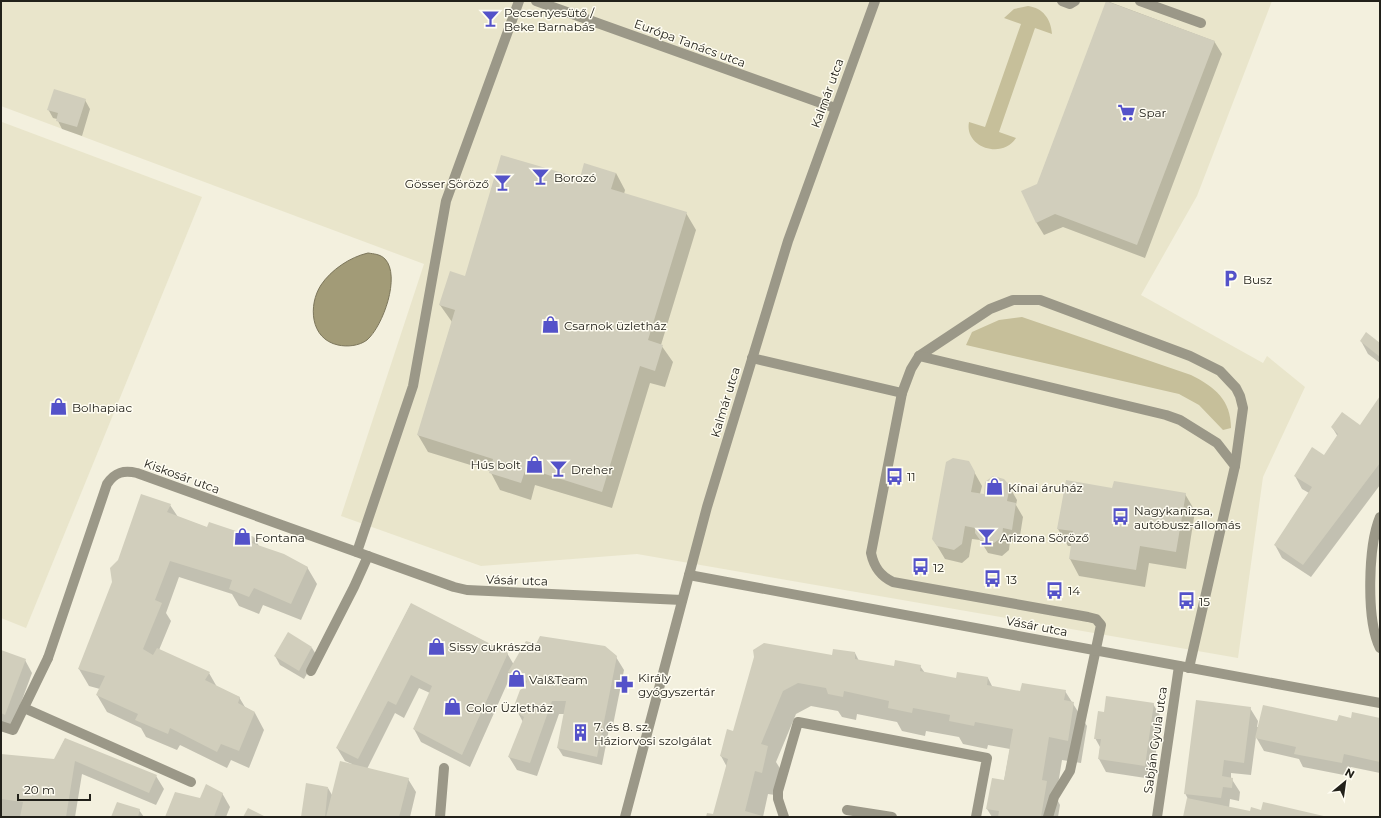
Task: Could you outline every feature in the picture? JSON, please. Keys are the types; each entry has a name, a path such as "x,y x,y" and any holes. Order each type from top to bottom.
{"street":[{"path":"356,552 413,386 446,201 519,1"},
{"name":"Európa Tanács utca","path":"536,1 835,108"},
{"name":"Kalmár utca","path":"624,817 707,507 752,358 788,241 875,1"},
{"path":"1062,1 1070,4 1074,1"},
{"path":"1140,1 1201,23"},
{"name":"Sabján Gyula utca","path":"919,356 990,309 1013,300 1040,300 1190,356 1220,371 1236,388 1243,408 1235,466 1184,667 1156,817"},
{"path":"1048,817 1054,797 1070,770 1101,625 1096,619 893,582 883,577 878,571 871,553 902,393 911,369 919,356 1166,415 1180,420 1217,443 1235,466"},
{"path":"752,358 902,393"},
{"name":"Kiskosár utca","path":"1,726 13,730 48,658 107,484 111,478 120,472 137,473 356,552"},
{"path":"1380,517 1372,549 1370,569 1373,612 1377,641 1380,648"},
{"name":"Vásár utca","path":"356,552 467,590 682,600"},
{"path":"311,671 354,587 368,556"},
{"name":"Vásár utca","path":"689,575 1380,703"},
{"path":"24,708 191,782"},
{"path":"784,817 778,799 778,791 798,722 987,758 976,817"},
{"path":"440,817 444,768"},
{"path":"847,810 892,817"}],"shaded area":[{"path":"1,1 1272,1 1197,196 1141,295 1263,363 1267,356 1305,387 1263,477 1238,658 637,554 481,566 341,516 424,264 1,106"},
{"path":"1028,6 1038,9 1045,15 1050,24 1052,34 1035,28 999,132 1016,138 1010,145 1002,148 985,148 972,138 969,131 969,122 985,127 1021,24 1004,18 1014,9"},
{"name":"Bolhapiac","path":"2,122 202,197 26,628 1,618"},
{"path":"368,253 377,254 383,257 389,267 391,288 384,313 373,333 364,342 353,346 345,346 329,342 317,329 314,320 314,302 317,293 325,279 336,269 354,258"},
{"path":"1022,317 1191,375 1207,384 1225,402 1230,418 1231,428 1223,430 1199,405 1179,394 966,345 972,332 999,320"}],"building":[{"name":"Spar","path":"1106,1 1215,41 1137,245 1055,214 1036,223 1021,191 1037,184"},
{"path":"54,89 86,99 77,127 56,121 58,113 47,110"},
{"name":"Csarnok üzletház","path":"501,155 580,178 584,163 616,173 611,189 687,212 648,340 663,345 655,371 640,366 602,492 526,468 521,483 489,473 493,459 417,435 455,310 439,305 450,271 465,276"},
{"path":"1366,332 1380,343 1380,357 1360,341"},
{"path":"1380,396 1380,463 1303,565 1274,545 1312,487 1294,476 1312,447 1324,455 1338,434 1331,427 1342,412 1360,425"},
{"path":"953,458 969,461 975,472 971,492 984,494 985,482 993,476 1004,479 1010,486 1007,501 1016,503 1012,530 1003,528 1002,537 994,543 980,540 975,533 975,528 965,526 962,544 954,550 937,546 932,539 946,462"},
{"name":"Nagykanizsa, autóbusz-állomás","path":"1066,480 1112,488 1114,481 1186,493 1176,552 1140,546 1136,570 1069,559 1073,531 1057,529"},
{"path":"141,494 171,504 167,512 207,527 209,522 254,537 252,543 284,554 308,567 291,604 254,588 249,597 229,589 232,580 170,561 155,600 162,603 143,649 153,655 157,648 210,672 205,680 240,697 238,703 255,712 239,751 221,744 217,752 170,728 168,734 135,720 138,714 96,695 105,676 78,669 112,582 110,568 118,560"},
{"path":"411,603 508,653 462,755 413,729 432,686 411,675 396,705 388,701 358,759 336,748"},
{"path":"288,632 312,647 299,671 274,656"},
{"path":"540,636 605,646 617,656 597,757 557,748 566,701 552,701 530,763 508,757 524,717 516,712 514,706 520,690 525,687 527,681 508,672 526,641 536,644"},
{"path":"764,643 832,655 833,649 855,652 855,659 894,666 895,660 921,665 920,671 956,678 957,672 988,677 987,685 1020,691 1022,683 1066,690 1064,700 1074,702 1068,741 1049,737 1042,780 1047,781 1041,817 998,817 999,811 986,809 992,778 1004,780 1013,729 975,722 974,726 949,721 950,715 913,708 912,713 888,708 889,701 844,691 843,697 828,694 826,688 798,683 783,691 761,744 768,746 762,773 755,771 745,811 766,817 706,817 707,813 713,814 728,759 720,756 727,729 733,731 754,657 753,650"},
{"path":"1,650 26,659 5,715 1,713"},
{"path":"1106,696 1154,703 1145,766 1098,759 1101,739 1094,739 1098,711 1104,712"},
{"path":"1196,700 1251,707 1244,763 1224,760 1222,776 1233,778 1232,788 1223,787 1221,798 1184,794"},
{"path":"1263,705 1337,721 1339,715 1351,718 1352,712 1380,718 1380,762 1344,754 1342,763 1294,754 1296,747 1255,738"},
{"path":"65,738 157,775 149,793 75,761 66,817 20,817 23,802 1,799 1,754 54,759"},
{"path":"340,761 409,778 399,817 326,817"},
{"path":"306,783 328,787 325,817 301,817"},
{"path":"206,784 223,793 214,817 165,817 175,792 200,798"},
{"path":"1187,798 1250,811 1251,807 1261,810 1263,802 1328,817 1183,817"},
{"path":"117,802 140,809 138,817 111,817"},
{"path":"248,808 266,817 243,817"}],"place":[{"name":"Pecsenyesütő / Beke Barnabás","path":"491,19"},
{"name":"Spar","path":"1126,112"},
{"name":"Borozó","path":"541,177"},
{"name":"Gösser Söröző","path":"502,183"},
{"name":"Busz","path":"1230,279"},
{"name":"Csarnok üzletház","path":"551,325"},
{"name":"Bolhapiac","path":"59,407"},
{"name":"Hús bolt","path":"534,464"},
{"name":"Dreher","path":"558,469"},
{"name":"11","path":"894,476"},
{"name":"Kínai áruház","path":"995,487"},
{"name":"Nagykanizsa, autóbusz-állomás","path":"1121,517"},
{"name":"Fontana","path":"242,537"},
{"name":"Arizona Söröző","path":"987,537"},
{"name":"12","path":"920,567"},
{"name":"13","path":"993,579"},
{"name":"14","path":"1055,590"},
{"name":"15","path":"1186,601"},
{"name":"Sissy cukrászda","path":"436,646"},
{"name":"Val&Team","path":"516,679"},
{"name":"Király gyógyszertár","path":"625,684"},
{"name":"Color Üzletház","path":"453,707"},
{"name":"7. és 8. sz. Háziorvosi szolgálat","path":"581,733"}]}
